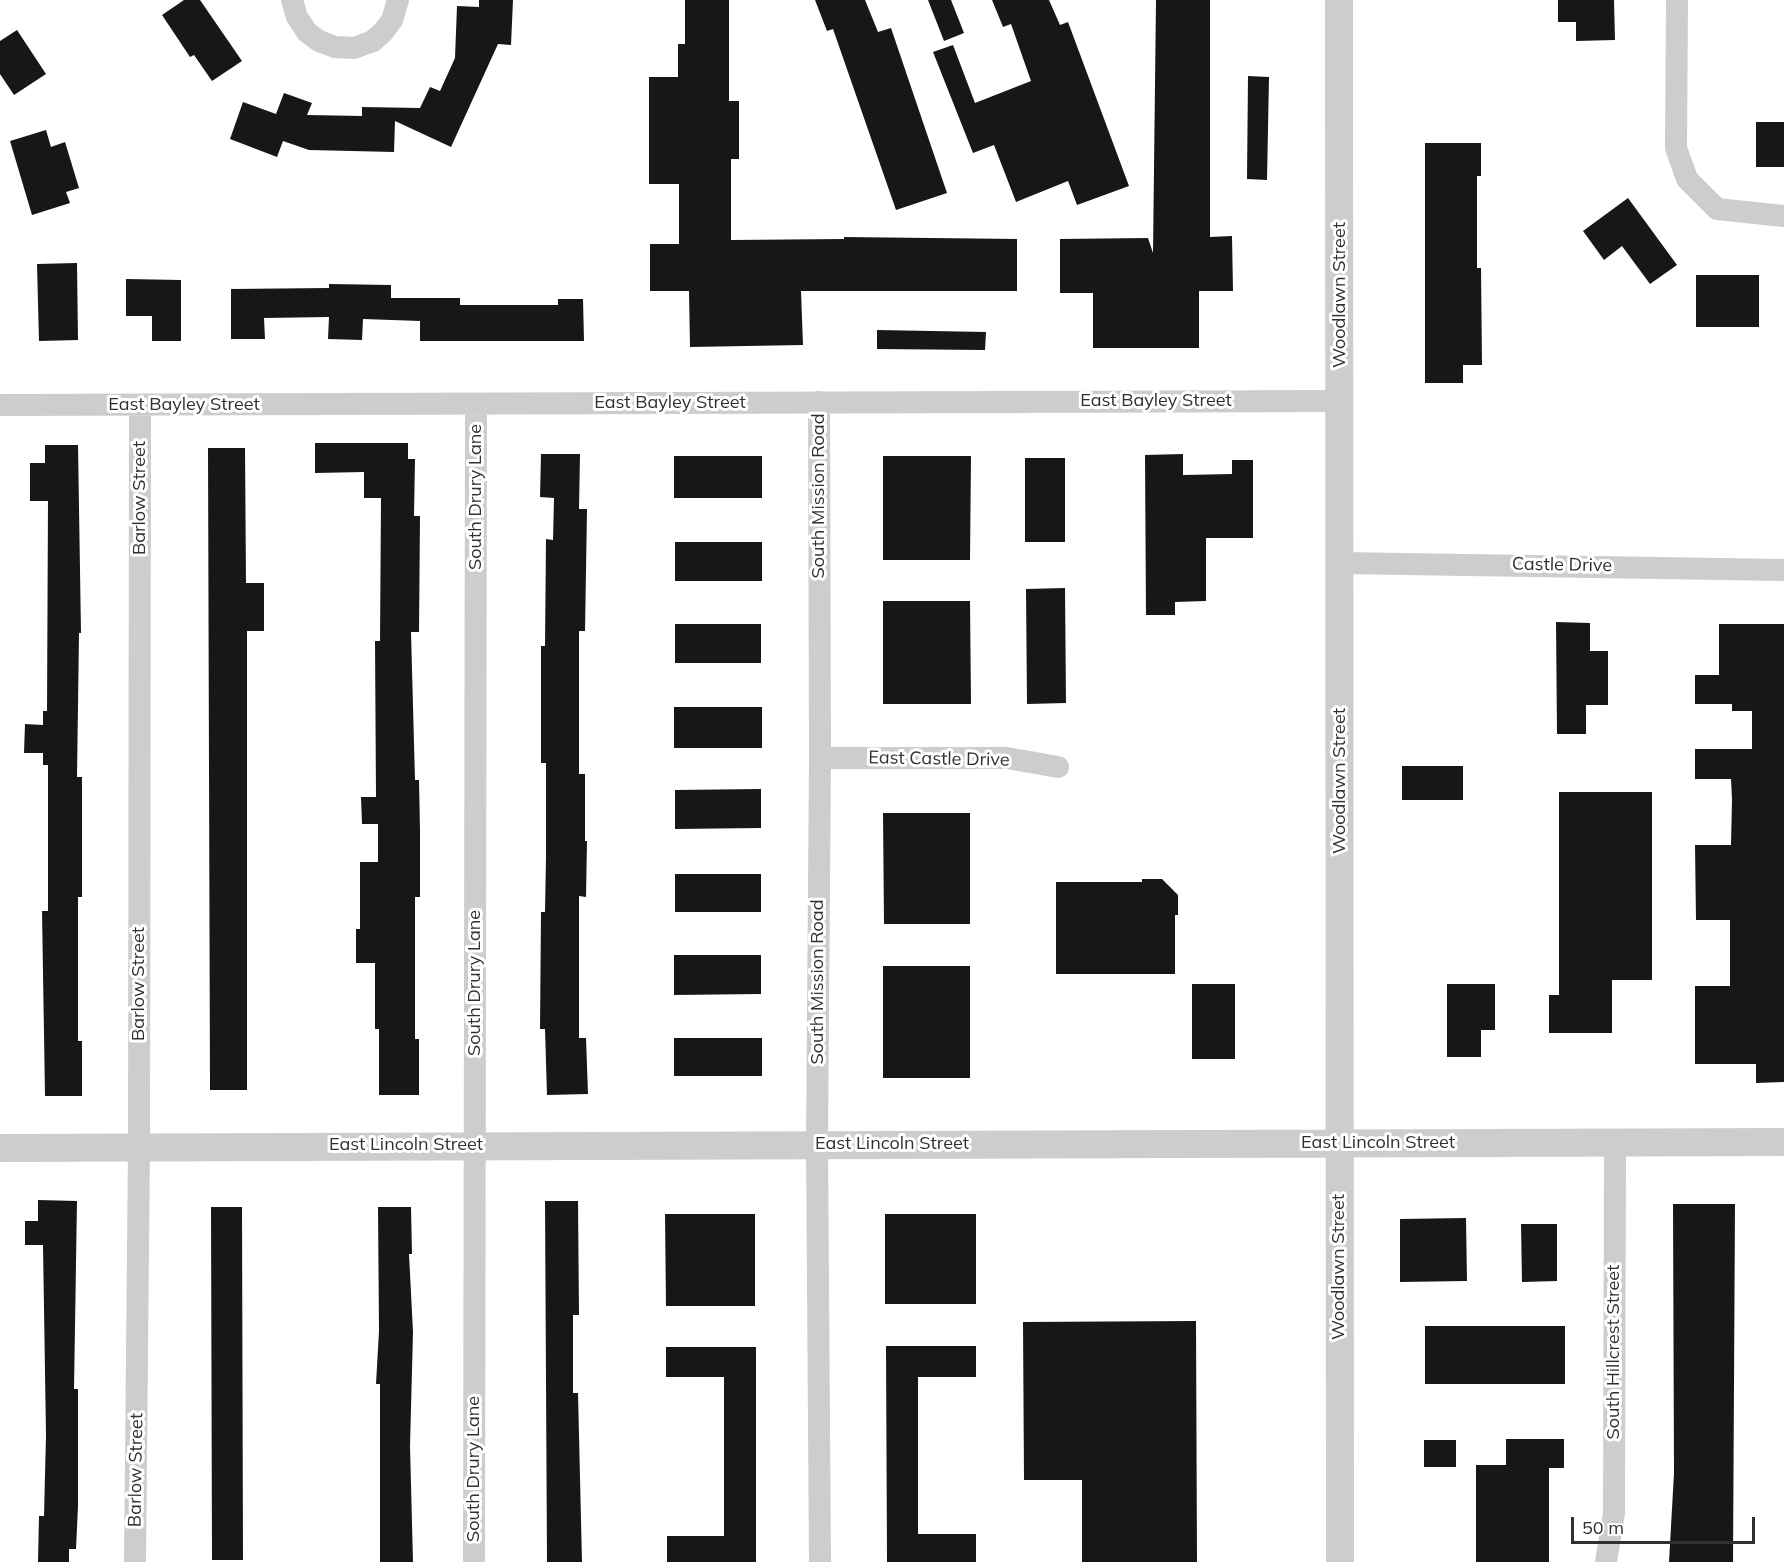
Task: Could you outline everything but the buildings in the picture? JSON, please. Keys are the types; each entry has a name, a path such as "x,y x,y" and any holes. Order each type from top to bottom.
{"street":[{"path":"292,0 297,16 307,32 319,41 335,47 354,48 373,41 383,32 392,20 398,0"},
{"name":"Woodlawn Street","path":"1339,0 1340,1562"},
{"path":"1677,0 1676,148 1687,179 1718,209 1784,216"},
{"name":"East Bayley Street","path":"0,405 1340,401"},
{"name":"South Mission Road","path":"819,402 820,758 817,1144 820,1562"},
{"name":"South Drury Lane","path":"474,1562 476,404"},
{"name":"Barlow Street","path":"135,1562 139,1147 140,405"},
{"name":"Castle Drive","path":"1340,563 1784,570"},
{"name":"East Castle Drive","path":"820,758 1006,758 1058,767"},
{"name":"South Hillcrest Street","path":"1606,1562 1614,1513 1614,1141"},
{"name":"East Lincoln Street","path":"0,1148 1784,1142"}]}
